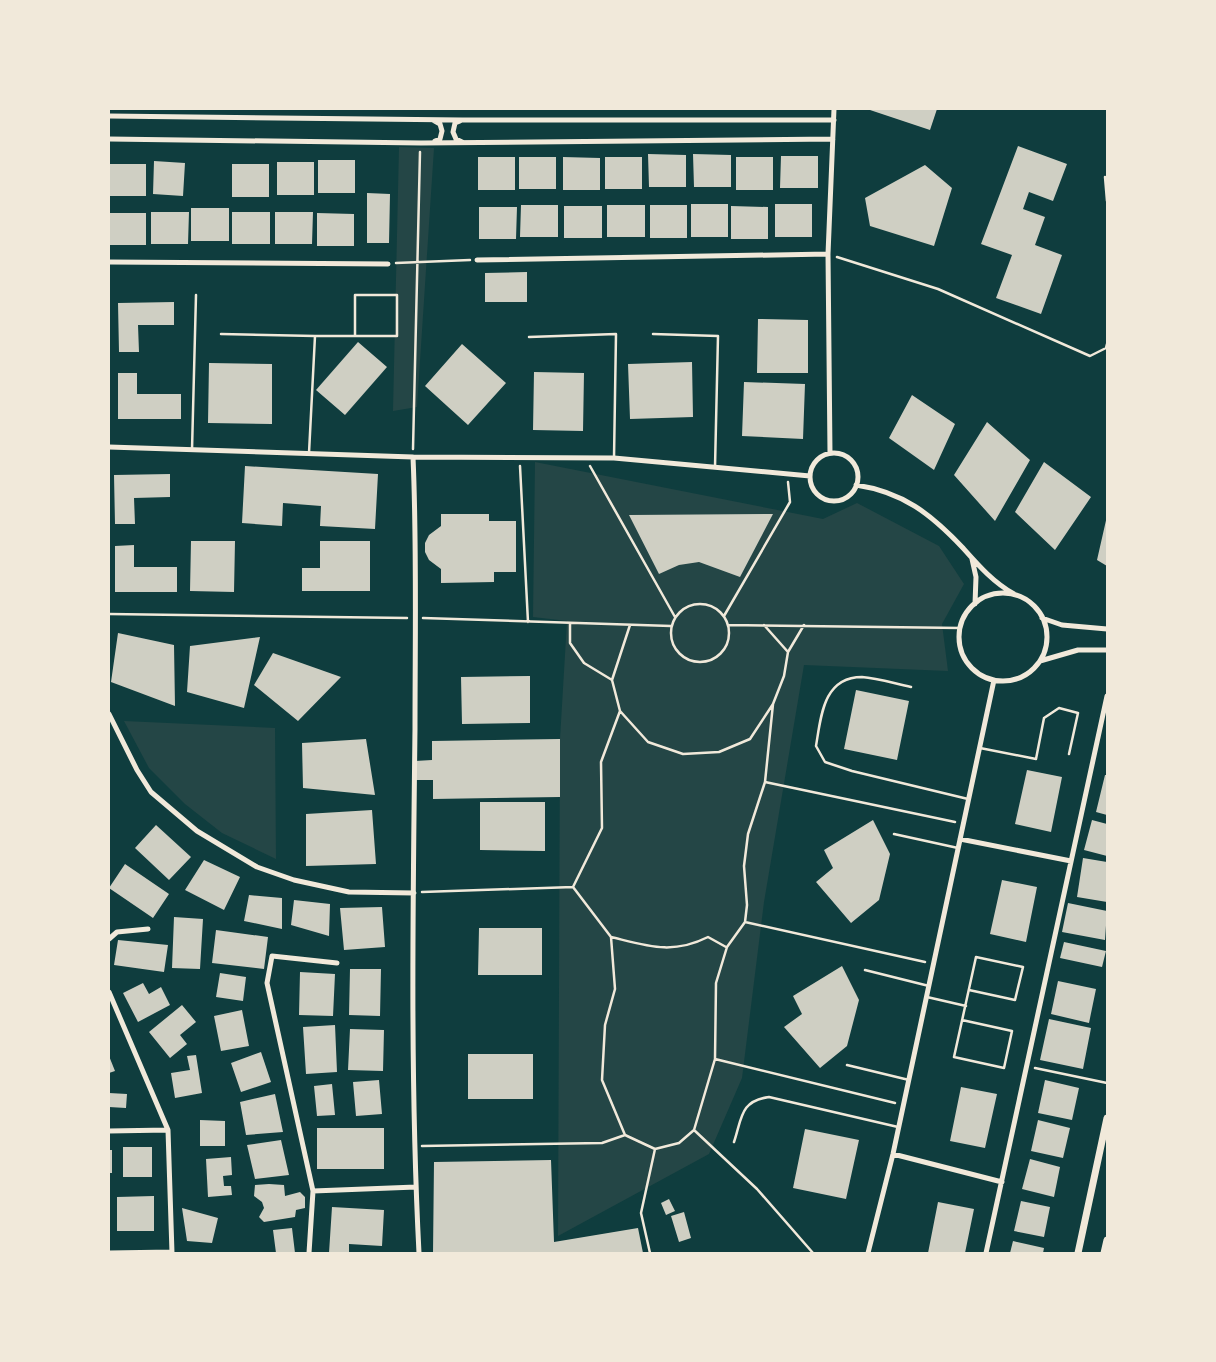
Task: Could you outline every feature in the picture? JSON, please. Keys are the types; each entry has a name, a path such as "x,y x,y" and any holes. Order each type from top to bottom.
{"street":[{"path":"830,453 828,254 834,109"},
{"path":"109,116 433,120 834,120"},
{"path":"432,143 440,139 442,131 440,124 433,120"},
{"path":"462,120 455,123 453,132 456,139 464,142"},
{"path":"109,140 432,143 833,139"},
{"path":"476,260 828,254"},
{"path":"109,262 388,264"},
{"path":"109,447 413,457 614,458 810,476"},
{"path":"830,453 846,457 856,469 856,485 846,497 832,501 819,496 814,490 810,476 816,461 830,453"},
{"path":"413,457 416,523 414,893 416,1186 419,1253"},
{"path":"856,485 875,488 910,502 952,536 996,582 1025,600 1042,618 1046,626 1046,644 1040,660 1028,674 1012,680 994,680 976,672 964,657 959,637 968,611 975,604 994,595 1005,594 1025,600"},
{"path":"972,558 976,577 975,604"},
{"path":"1042,618 1062,625 1107,629"},
{"path":"1040,660 1078,650 1107,650"},
{"path":"868,1253 894,1154 994,680"},
{"path":"986,1253 1107,696"},
{"path":"109,714 137,770 151,792 197,830 257,867 294,880 349,892 414,893"},
{"path":"960,839 1071,861"},
{"path":"109,939 117,932 148,929"},
{"path":"308,1253 313,1191 267,983 272,956 337,964"},
{"path":"109,992 168,1130 172,1253 109,1252"},
{"path":"1078,1253 1107,1118"},
{"path":"109,1132 168,1130"},
{"path":"894,1154 1002,1182"},
{"path":"313,1191 416,1186"},
{"path":"1104,1253 1107,1240"}],"lane":[{"path":"192,450 196,295"},
{"path":"220,334 315,336 355,336 397,336 397,295 355,295 355,336"},
{"path":"529,337 616,334 614,458"},
{"path":"653,334 718,336 715,467"},
{"path":"309,453 315,336"},
{"path":"911,687 862,677 842,681 831,689 822,715 816,746 825,762 852,771 969,799"},
{"path":"980,748 1036,759 1044,718 1059,708 1078,713 1069,754"},
{"path":"894,834 958,848"},
{"path":"962,1020 1012,1031 1004,1068 954,1057 962,1020 966,1006 969,990 976,957 1022,967 1015,1000 969,990"},
{"path":"865,970 929,986"},
{"path":"926,997 966,1006"},
{"path":"847,1065 909,1080"},
{"path":"734,1142 745,1108 756,1099 769,1097 899,1128"}],"path":[{"path":"413,457 421,143"},
{"path":"1105,177 1107,201"},
{"path":"828,254 938,289 1090,356 1106,348 1107,344"},
{"path":"388,264 476,260"},
{"path":"520,457 528,622"},
{"path":"586,458 675,617"},
{"path":"724,616 790,502 788,475"},
{"path":"700,604 716,608 724,616 728,625 729,636 724,649 710,662 694,662 677,653 672,644 671,626 675,617 690,605 700,604"},
{"path":"109,614 415,618 671,626"},
{"path":"570,623 570,643 584,663 612,680"},
{"path":"630,625 612,680 620,711 648,742 683,754 719,752 750,739 773,704 784,676 788,652 804,625"},
{"path":"728,625 961,628"},
{"path":"764,625 788,652"},
{"path":"573,887 611,937 615,989 605,1025 602,1080 625,1135 655,1149 679,1143 694,1130 714,1059 716,983 727,947 745,922 747,905 744,866 748,834 765,782 773,704"},
{"path":"573,887 602,828 600,762 620,711"},
{"path":"765,782 964,824"},
{"path":"414,893 573,887"},
{"path":"745,922 934,964"},
{"path":"611,937 659,949 694,944 708,937 727,947"},
{"path":"714,1059 904,1106"},
{"path":"1027,1066 1107,1083"},
{"path":"694,1130 757,1189 813,1253"},
{"path":"416,1146 602,1143 625,1135"},
{"path":"650,1253 641,1213 655,1149"}],"shaded area":[{"path":"399,147 434,148 417,407 393,411"},
{"path":"535,462 823,519 857,503 939,546 964,584 942,624 948,671 804,665 764,902 742,1078 709,1154 558,1236 560,739 567,621 533,617"},
{"path":"124,721 275,728 276,859 222,833 185,804 149,768"}],"building":[{"path":"867,109 937,109 930,130"},
{"path":"1018,146 1067,164 1053,201 1029,192 1023,209 1045,217 1035,245 1062,255 1041,314 996,298 1012,255 981,244"},
{"path":"648,154 686,155 686,187 649,187"},
{"path":"693,154 731,155 731,187 694,187"},
{"path":"781,156 818,156 818,188 780,188"},
{"path":"478,157 515,157 515,190 478,190"},
{"path":"519,157 556,157 556,189 519,189"},
{"path":"563,157 600,158 600,190 563,190"},
{"path":"605,157 642,157 642,189 605,189"},
{"path":"736,157 773,157 773,190 736,190"},
{"path":"318,160 355,160 355,193 318,193"},
{"path":"154,161 185,163 183,196 153,194"},
{"path":"277,162 314,162 314,195 277,195"},
{"path":"109,164 146,164 146,196 109,196"},
{"path":"232,164 269,164 269,197 232,197"},
{"path":"925,165 952,188 934,246 870,226 865,198"},
{"path":"367,193 390,194 389,243 367,243"},
{"path":"691,204 728,204 728,237 691,237"},
{"path":"775,204 812,204 812,237 775,237"},
{"path":"521,205 558,205 558,237 520,237"},
{"path":"607,205 645,205 645,237 607,237"},
{"path":"650,205 687,205 687,238 650,238"},
{"path":"564,206 602,206 602,238 564,238"},
{"path":"731,206 768,207 768,239 731,239"},
{"path":"479,207 517,207 516,239 479,239"},
{"path":"191,208 229,208 229,241 191,241"},
{"path":"151,212 189,212 188,244 151,244"},
{"path":"232,212 270,212 270,244 232,244"},
{"path":"275,212 313,212 312,244 275,244"},
{"path":"109,213 146,213 146,245 109,245"},
{"path":"317,213 354,214 354,246 317,246"},
{"path":"527,272 527,302 485,302 485,273"},
{"path":"174,302 174,325 138,325 139,352 119,352 118,303"},
{"path":"758,319 808,320 808,373 757,373"},
{"path":"358,342 387,367 345,415 316,390"},
{"path":"462,344 506,383 468,425 425,386"},
{"path":"692,362 693,417 630,419 628,364"},
{"path":"209,363 272,364 272,424 208,423"},
{"path":"534,372 584,373 583,431 533,430"},
{"path":"118,373 137,373 137,394 181,394 181,419 118,419"},
{"path":"744,382 805,384 803,439 742,436"},
{"path":"912,395 955,424 934,470 889,438"},
{"path":"987,422 1030,460 995,521 954,475"},
{"path":"1044,462 1091,497 1055,550 1015,512"},
{"path":"245,466 378,474 375,529 320,526 321,506 283,503 282,526 242,523"},
{"path":"170,474 170,497 134,498 135,524 115,524 114,475"},
{"path":"441,514 489,514 489,521 516,521 516,572 494,572 494,582 441,583 441,569 429,560 425,552 425,543 429,535 441,526"},
{"path":"773,514 740,577 699,562 679,565 659,574 629,515"},
{"path":"1107,516 1107,566 1097,560"},
{"path":"191,541 235,541 234,592 190,591"},
{"path":"320,541 370,541 370,591 302,591 302,568 320,568"},
{"path":"134,545 134,567 177,567 177,592 115,592 115,546"},
{"path":"118,633 174,645 175,706 111,682"},
{"path":"260,637 244,708 187,692 190,646"},
{"path":"273,653 341,677 298,721 254,685"},
{"path":"530,676 530,723 462,724 461,677"},
{"path":"856,690 909,701 897,760 844,749"},
{"path":"366,739 375,795 303,788 302,743"},
{"path":"560,739 560,797 433,799 433,780 415,780 415,761 432,760 432,741"},
{"path":"1027,770 1062,777 1051,832 1015,824"},
{"path":"1105,775 1107,775 1107,815 1096,812"},
{"path":"480,802 545,802 545,851 480,850"},
{"path":"372,810 376,864 306,866 306,814"},
{"path":"873,820 890,854 879,900 851,923 816,882 833,868 824,850"},
{"path":"1092,820 1107,824 1107,856 1084,850"},
{"path":"156,825 191,857 169,880 135,848"},
{"path":"1083,858 1107,862 1107,902 1077,897"},
{"path":"204,860 240,877 224,910 185,890"},
{"path":"125,864 169,894 153,918 109,888"},
{"path":"1002,880 1037,887 1026,942 990,934"},
{"path":"249,895 282,898 282,929 244,921"},
{"path":"294,900 330,904 329,936 291,925"},
{"path":"1068,903 1107,911 1105,940 1062,932"},
{"path":"382,907 385,947 344,950 340,908"},
{"path":"174,917 203,919 200,969 172,968"},
{"path":"479,928 542,928 542,975 478,975"},
{"path":"216,930 268,937 264,969 212,963"},
{"path":"118,940 168,945 164,972 114,965"},
{"path":"1064,942 1106,951 1102,967 1060,958"},
{"path":"842,966 859,1000 847,1046 820,1068 784,1027 802,1014 793,996"},
{"path":"350,969 381,969 380,1016 349,1015"},
{"path":"300,972 335,974 333,1016 299,1015"},
{"path":"220,973 246,977 243,1001 216,997"},
{"path":"1058,981 1096,989 1089,1023 1051,1014"},
{"path":"143,983 149,994 161,987 170,1005 138,1022 123,993"},
{"path":"182,1005 196,1022 180,1035 187,1044 170,1058 149,1032"},
{"path":"242,1010 249,1046 221,1051 214,1016"},
{"path":"1049,1019 1091,1028 1083,1069 1040,1060"},
{"path":"335,1025 337,1072 306,1074 303,1027"},
{"path":"350,1029 384,1030 383,1071 348,1070"},
{"path":"261,1052 271,1082 241,1092 231,1063"},
{"path":"468,1054 533,1054 533,1099 468,1099"},
{"path":"196,1055 202,1093 175,1098 171,1073 190,1070 187,1056"},
{"path":"109,1056 115,1071 109,1073"},
{"path":"379,1080 382,1114 356,1116 353,1082"},
{"path":"1045,1080 1079,1088 1072,1120 1038,1113"},
{"path":"332,1084 335,1115 317,1116 314,1086"},
{"path":"961,1087 997,1094 985,1148 950,1141"},
{"path":"109,1093 127,1094 126,1108 109,1107"},
{"path":"275,1094 283,1132 246,1135 240,1102"},
{"path":"200,1120 225,1121 225,1146 200,1146"},
{"path":"1038,1120 1070,1128 1063,1158 1031,1151"},
{"path":"317,1128 384,1128 384,1169 317,1169"},
{"path":"805,1129 859,1140 846,1199 793,1188"},
{"path":"281,1140 289,1175 255,1179 247,1145"},
{"path":"123,1147 152,1147 152,1177 123,1177"},
{"path":"109,1150 112,1150 112,1173 109,1173"},
{"path":"231,1157 232,1175 223,1176 224,1186 231,1186 232,1195 208,1197 206,1159"},
{"path":"1030,1159 1060,1167 1054,1197 1022,1189"},
{"path":"551,1160 554,1242 638,1228 643,1253 433,1253 434,1162"},
{"path":"255,1185 284,1185 285,1196 300,1192 305,1197 305,1208 296,1210 295,1217 264,1222 259,1217 264,1208 262,1202 254,1196"},
{"path":"154,1196 154,1231 117,1231 117,1197"},
{"path":"669,1199 675,1211 666,1215 661,1203"},
{"path":"1021,1201 1050,1207 1044,1237 1014,1231"},
{"path":"938,1202 974,1209 965,1253 928,1253"},
{"path":"332,1207 384,1210 382,1246 349,1244 349,1253 329,1253"},
{"path":"182,1208 218,1218 212,1243 187,1241"},
{"path":"684,1212 691,1238 679,1242 671,1216"},
{"path":"292,1228 295,1253 276,1253 273,1230"},
{"path":"1013,1241 1044,1248 1043,1253 1010,1253"}]}
